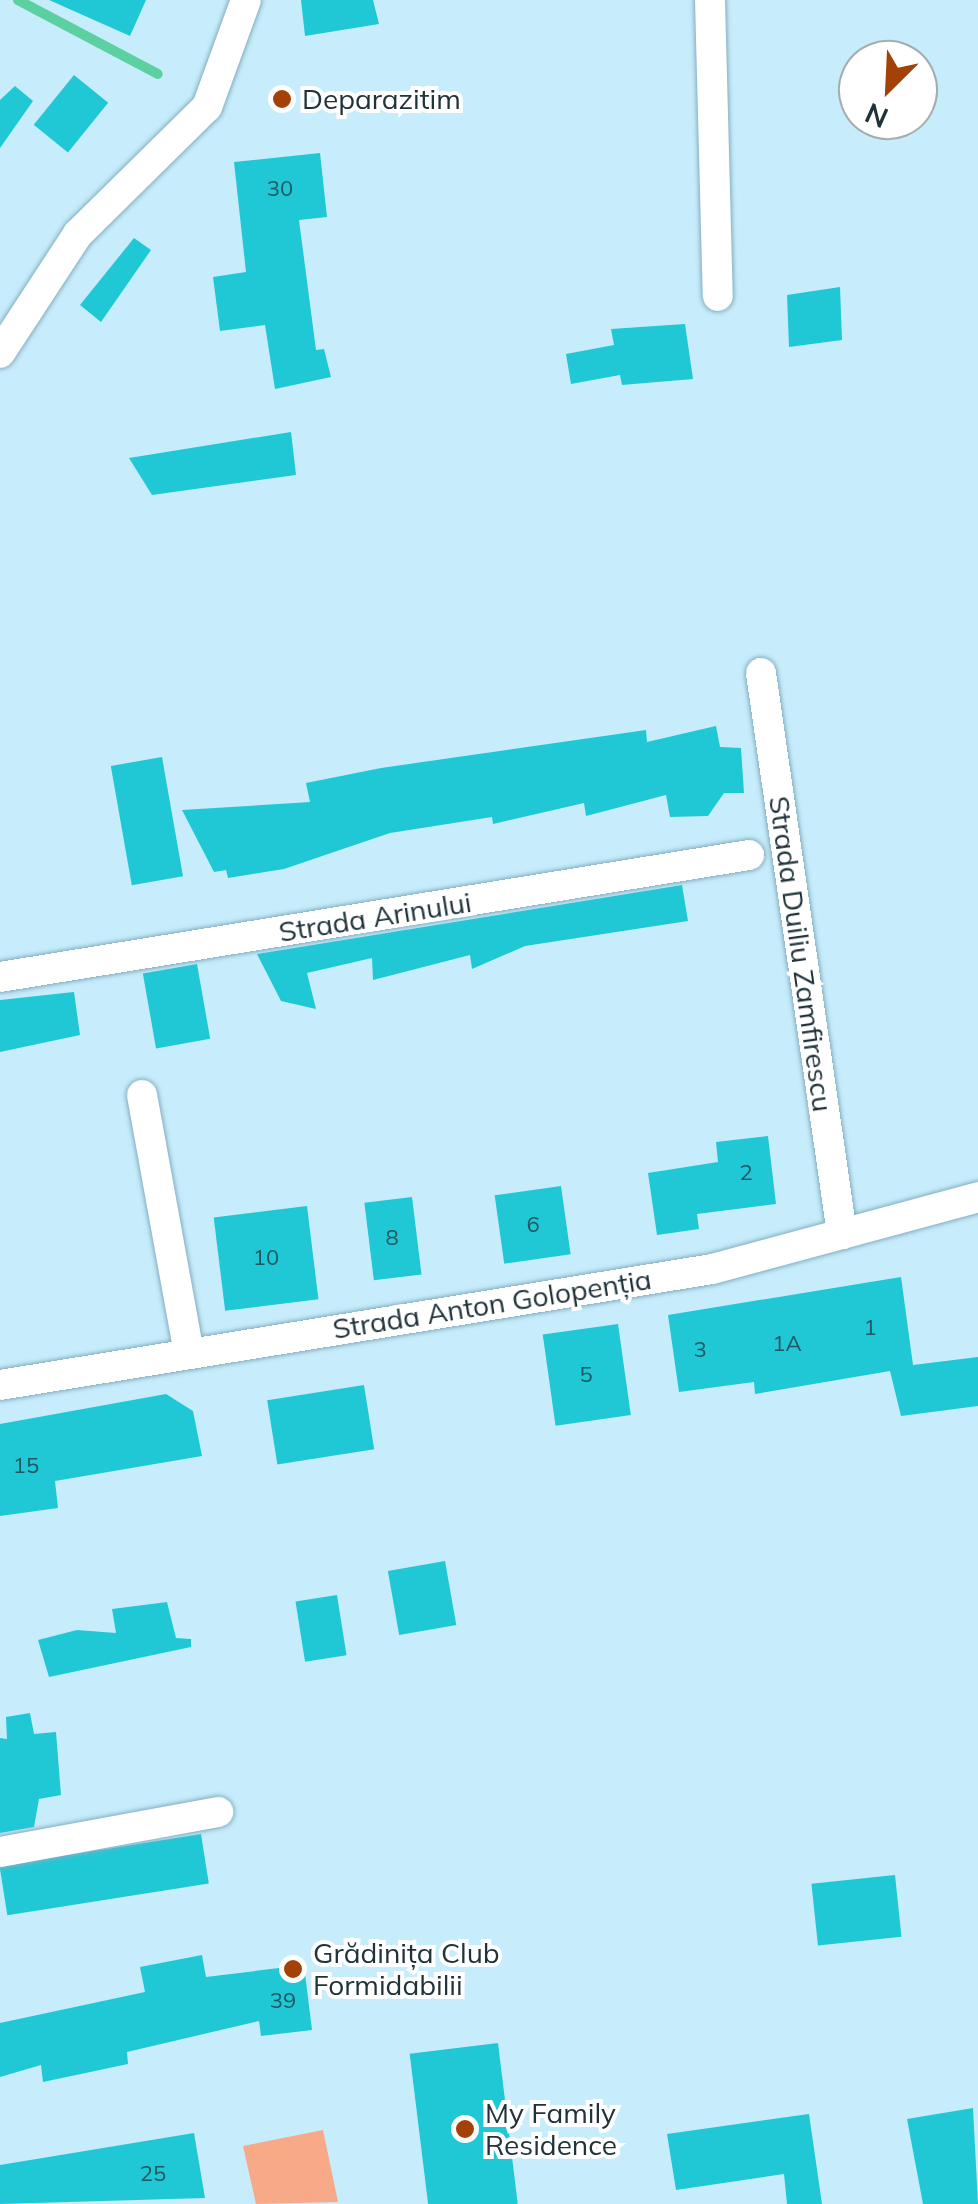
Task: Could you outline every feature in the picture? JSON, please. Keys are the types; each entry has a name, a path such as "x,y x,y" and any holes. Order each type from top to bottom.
{"street":[{"path":"0,352 78,234 207,107 246,0"},
{"path":"710,0 718,296"},
{"name":"Strada Duiliu Zamfirescu","path":"760,673 842,1234"},
{"name":"Strada Arinului","path":"0,977 749,855"},
{"path":"142,1095 189,1353"},
{"name":"Strada Anton Golopenția","path":"0,1385 712,1268 978,1197"},
{"path":"0,1852 218,1812"}],"shaded area":[{"path":"323,2130 338,2202 256,2204 243,2146"}],"building":[{"path":"49,0 146,0 130,36"},
{"path":"301,0 373,0 379,24 305,36"},
{"path":"74,75 108,103 68,152 34,125"},
{"path":"15,86 33,101 0,148 0,100"},
{"path":"320,153 327,217 299,220 316,350 324,349 331,377 275,389 265,325 220,331 213,277 246,272 234,162"},
{"path":"134,238 151,250 101,322 80,305"},
{"path":"840,287 842,340 789,347 787,295"},
{"path":"685,324 693,379 622,385 620,375 571,384 566,354 614,345 611,329"},
{"path":"291,432 296,475 152,495 129,458"},
{"path":"716,726 720,747 741,748 744,793 724,793 708,816 670,817 666,795 586,816 584,803 493,824 492,817 390,833 284,869 228,878 226,870 214,872 182,810 310,802 306,783 381,768 646,730 647,742"},
{"path":"162,757 183,876 132,885 111,766"},
{"path":"682,885 688,921 525,946 472,969 470,955 373,980 372,958 307,973 316,1009 281,1001 257,954"},
{"path":"197,964 210,1039 156,1048 143,974"},
{"path":"74,992 80,1035 0,1052 0,1000"},
{"path":"768,1136 776,1204 697,1214 699,1229 657,1235 648,1173 718,1162 716,1142"},
{"path":"561,1186 571,1254 504,1264 495,1195"},
{"path":"412,1197 422,1274 374,1280 364,1203"},
{"path":"307,1206 318,1299 225,1311 214,1217"},
{"path":"901,1277 913,1365 978,1357 978,1406 901,1416 890,1371 755,1394 754,1382 679,1392 668,1315"},
{"path":"618,1324 631,1415 556,1426 543,1335"},
{"path":"364,1385 374,1449 277,1465 267,1400"},
{"path":"166,1394 193,1411 202,1456 55,1481 58,1508 0,1516 0,1424"},
{"path":"445,1561 456,1625 399,1635 388,1571"},
{"path":"337,1595 347,1655 305,1662 296,1602"},
{"path":"167,1602 176,1638 191,1639 191,1647 49,1677 38,1640 77,1630 116,1633 112,1609"},
{"path":"30,1713 34,1734 56,1732 61,1795 39,1799 34,1827 0,1833 0,1738 7,1739 6,1717"},
{"path":"201,1834 209,1883 7,1915 0,1866"},
{"path":"895,1875 901,1937 818,1945 811,1884"},
{"path":"202,1955 206,1977 304,1965 312,2030 261,2036 259,2021 127,2052 128,2064 43,2082 41,2065 0,2077 0,2023 145,1992 140,1967"},
{"name":"My Family Residence","path":"498,2043 518,2204 428,2204 410,2054"},
{"path":"973,2108 978,2204 923,2204 907,2119"},
{"path":"809,2114 822,2204 787,2204 784,2174 676,2190 667,2134"},
{"path":"194,2133 205,2198 0,2204 0,2165"}],"waterway":[{"path":"18,0 158,74"}],"place":[{"name":"Deparazitim","path":"282,99"},
{"name":"Grădinița Club Formidabilii","path":"293,1969"},
{"name":"My Family Residence","path":"465,2129"}]}
